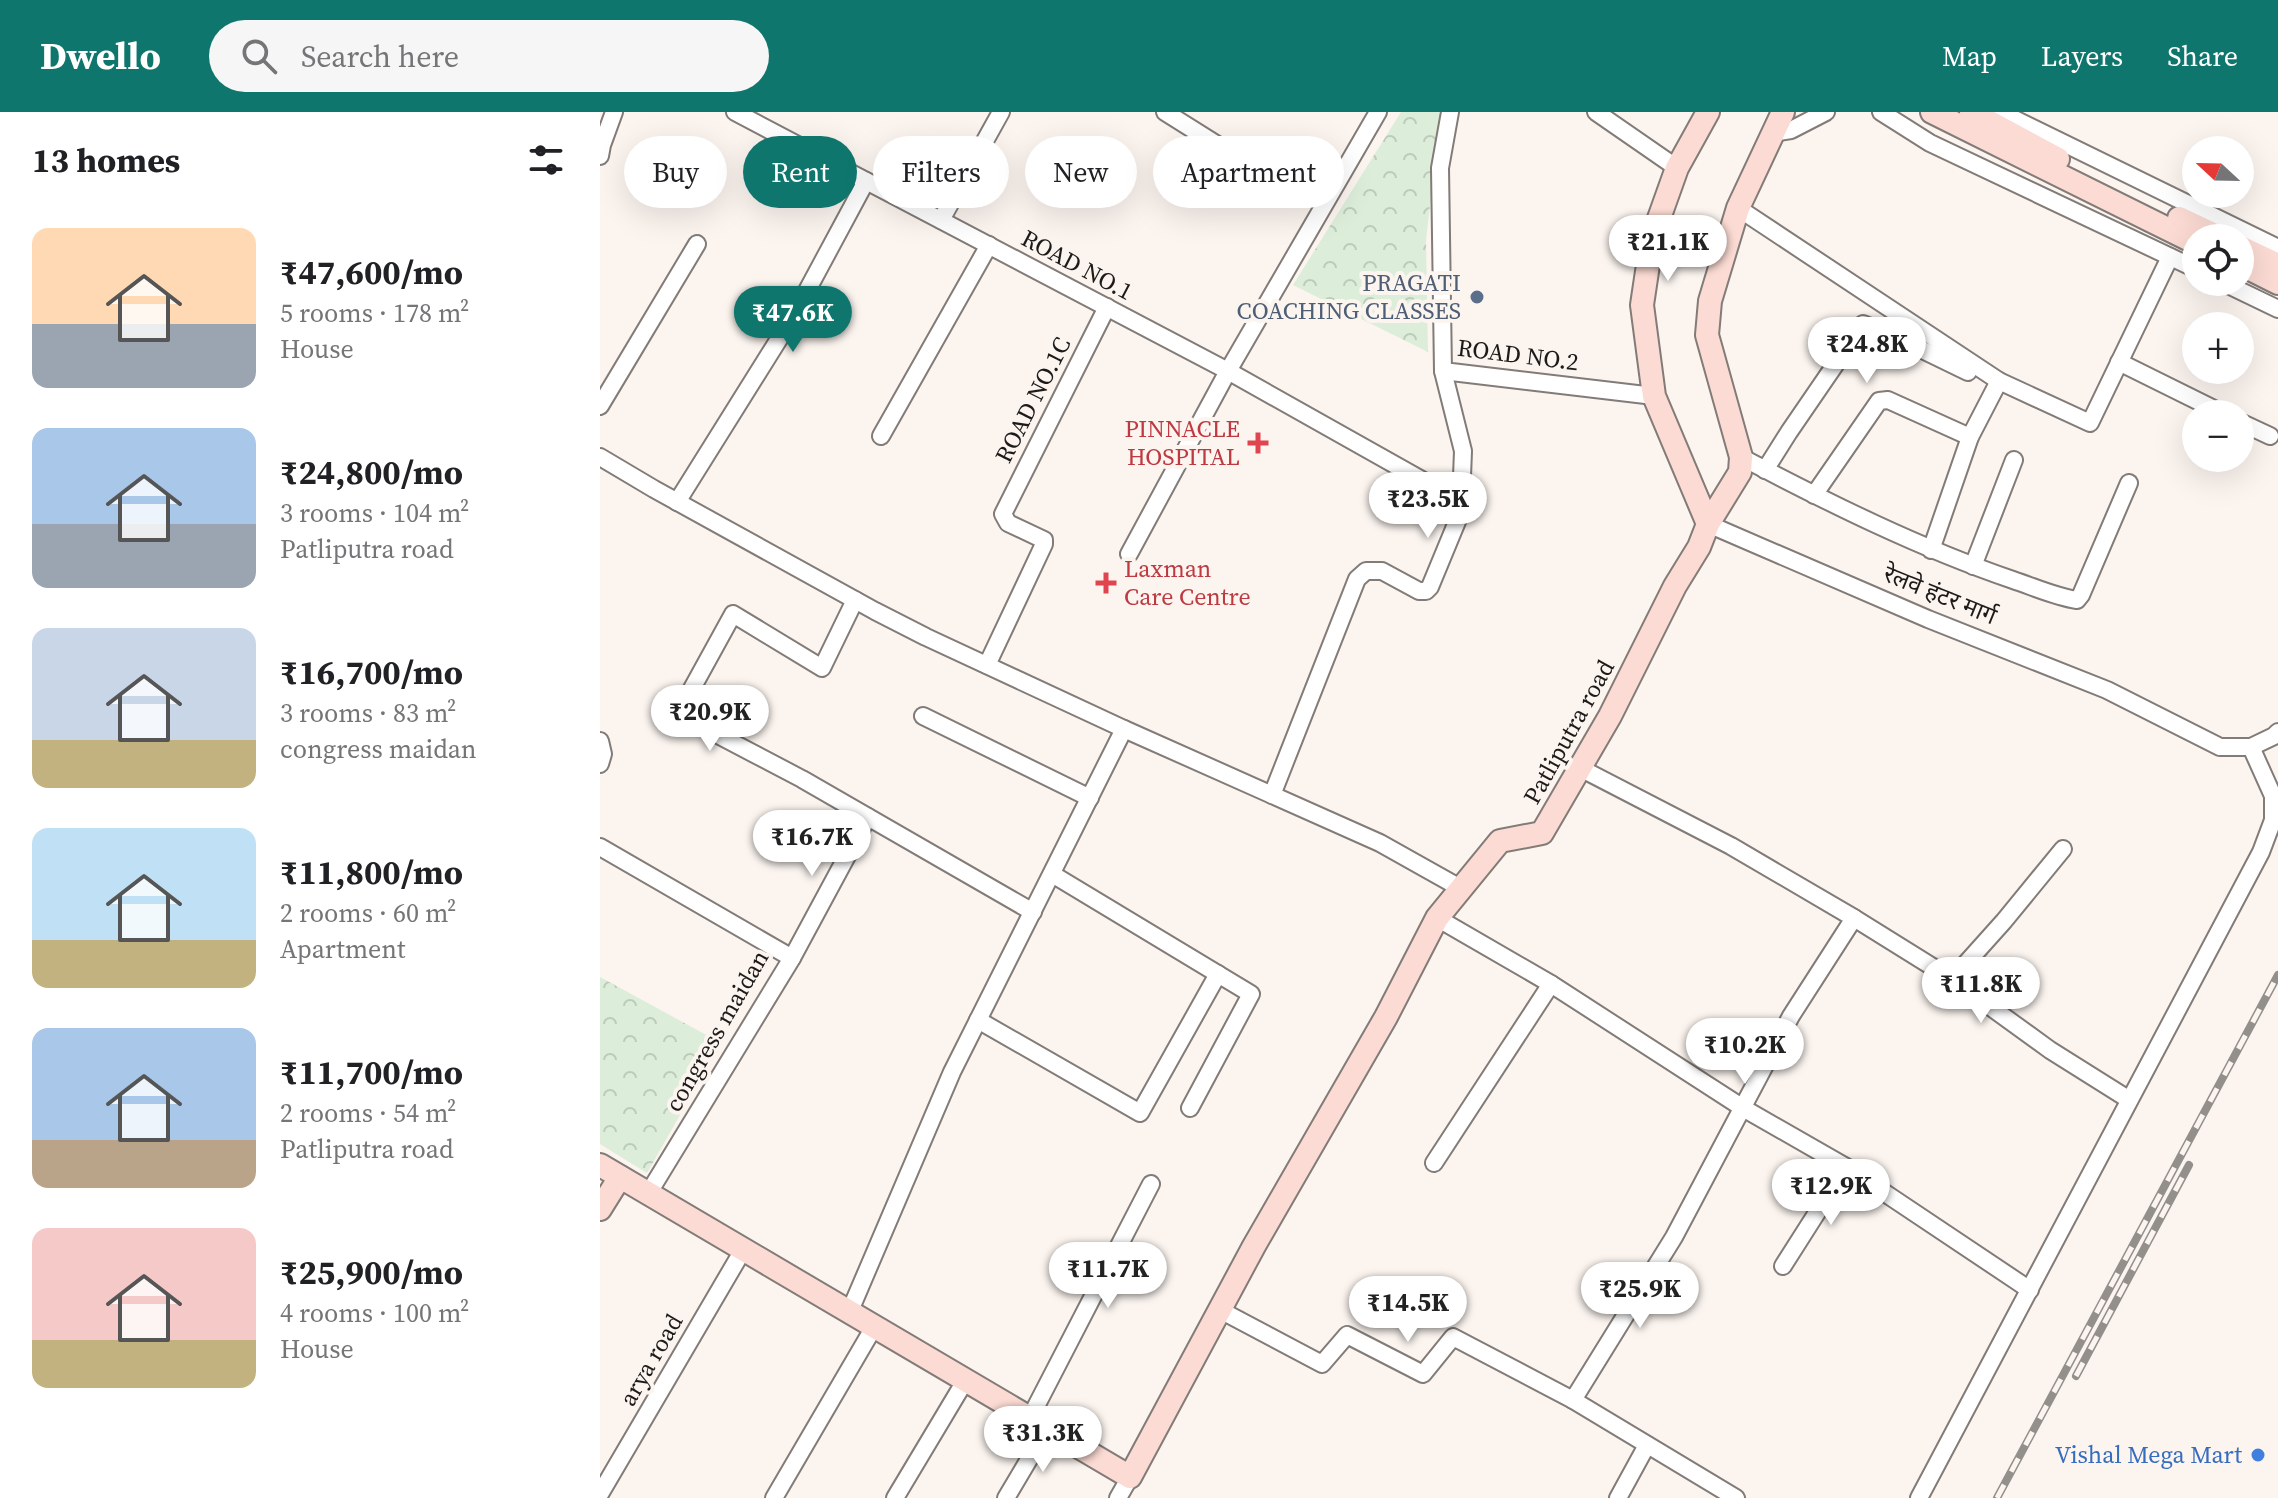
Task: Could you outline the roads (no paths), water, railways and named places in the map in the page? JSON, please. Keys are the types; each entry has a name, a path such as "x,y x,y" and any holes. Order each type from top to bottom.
{"street":[{"path":"600,156 614,112"},
{"name":"ROAD NO.1","path":"735,112 1228,371 1461,502"},
{"path":"941,220 1001,112"},
{"path":"1165,112 1203,136"},
{"path":"1129,554 1228,371 1378,112"},
{"name":"ROAD NO.2","path":"1450,112 1440,168 1443,371 1654,396"},
{"path":"1596,112 1677,168"},
{"path":"1708,112 1677,168 1652,238 1642,305 1654,396 1708,524"},
{"path":"1783,112 1738,208 1710,301 1707,335 1741,457 1931,550 2077,600 2129,483"},
{"path":"1881,112 1949,152 2182,263"},
{"path":"1932,112 2182,236"},
{"path":"1971,112 2072,167 2192,224"},
{"path":"2003,113 2278,248"},
{"path":"1772,133 1791,130 1815,114"},
{"path":"677,502 794,315 866,181"},
{"path":"1738,208 1999,381 2090,423 2170,257"},
{"path":"600,406 697,244"},
{"path":"881,436 989,245"},
{"path":"2254,254 2278,265"},
{"path":"2254,271 2278,283"},
{"path":"2251,296 2278,309"},
{"name":"ROAD NO.1C","path":"987,665 1044,544 1044,540 1008,523 1003,514 1107,307"},
{"path":"1765,470 1863,324 1968,372"},
{"path":"2119,362 2196,400"},
{"path":"1272,795 1357,579 1366,571 1382,571 1419,591 1426,591 1461,512 1463,451 1443,371"},
{"path":"1931,550 1970,437 1999,381"},
{"path":"1814,495 1879,401 1888,400 1970,437"},
{"path":"2254,429 2270,436"},
{"path":"600,457 926,637 1380,843 1462,889"},
{"name":"Patliputra road","path":"1130,1477 1220,1310 1386,1017 1437,918 1500,841 1542,833 1610,716 1675,586 1699,547 1708,524 1740,472 1741,457"},
{"path":"1973,566 2014,460"},
{"name":"रेलवे हंटर मार्ग","path":"1708,524 1928,619 2107,690 2220,747 2251,747"},
{"path":"855,600 822,668 733,614 678,714 802,779 1033,912"},
{"path":"923,716 1090,798"},
{"path":"849,1313 952,1072 1124,729"},
{"path":"1919,1498 2261,852 2273,820 2273,796 2251,747 2278,732"},
{"path":"600,741 603,754 600,764"},
{"path":"1580,768 1731,846 1854,918 1952,979 2050,1050 2128,1099"},
{"path":"792,958 868,817"},
{"name":"congress maidan","path":"600,847 792,958 648,1194"},
{"path":"1952,979 2063,849"},
{"path":"1052,874 1251,994 1190,1108"},
{"path":"1437,918 1551,984 1743,1108 1846,1167 2030,1290"},
{"path":"1573,1400 1674,1237 1791,1016 1854,918"},
{"path":"978,1020 1140,1113 1218,974"},
{"path":"1434,1163 1551,984"},
{"path":"600,1165 1130,1477 1118,1498"},
{"path":"1783,1266 1846,1167"},
{"path":"600,1209 620,1177"},
{"path":"1006,1498 1151,1184"},
{"name":"arya road","path":"600,1494 743,1250"},
{"path":"1220,1310 1322,1364 1347,1335 1423,1374 1453,1337 1573,1400 1736,1498"},
{"path":"774,1498 874,1327"},
{"path":"895,1498 965,1381"},
{"path":"1618,1498 1647,1445"}],"railway":[{"path":"1997,1498 2278,975"},
{"path":"2076,1376 2189,1165"}],"place":[{"name":"PRAGATI COACHING CLASSES","path":"1477,297"},
{"name":"PINNACLE HOSPITAL","path":"1258,443"},
{"name":"Laxman Care Centre","path":"1106,583"},
{"name":"Vishal Mega Mart","path":"2258,1455"}]}
